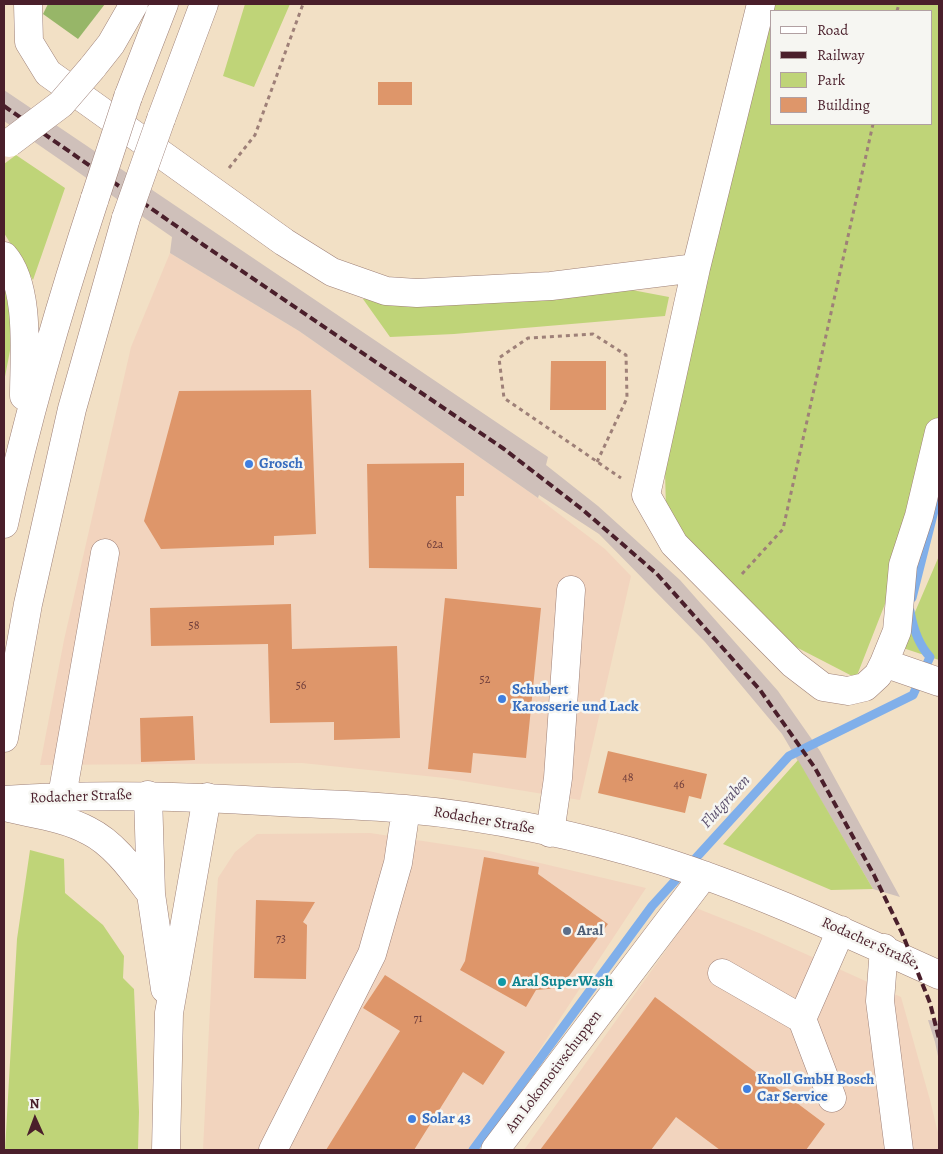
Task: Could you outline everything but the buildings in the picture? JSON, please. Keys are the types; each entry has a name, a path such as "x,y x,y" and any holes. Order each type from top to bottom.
{"main road":[{"path":"28,4 29,42 48,73 284,242 332,272 386,291 417,293 551,286 696,268"},
{"path":"6,144 61,104 111,44 134,4"},
{"path":"4,524 24,432 55,320 128,97 164,4"},
{"path":"4,738 28,604 72,409 126,218 204,4"},
{"path":"761,4 696,268 646,495 674,544 725,593 793,664 823,687 848,691 865,687 878,675 896,667 936,681"},
{"path":"4,256 18,282 24,332 24,432"},
{"path":"896,667 903,565 919,516 939,432"},
{"path":"62,796 105,553"},
{"path":"550,833 558,778 571,590"},
{"path":"148,795 151,894 169,1013"},
{"name":"Rodacher Straße","path":"4,800 62,796 148,795 406,809 481,819 550,833 666,862 699,873 884,948 939,974"},
{"path":"166,1150 169,1013 207,798"},
{"path":"4,807 66,822 90,831 130,866 151,894"},
{"path":"273,1150 372,954 398,863 406,809"},
{"name":"Am Lokomotivschuppen","path":"494,1150 699,873"},
{"path":"802,1019 841,930"},
{"path":"884,948 880,1001 899,1150"},
{"path":"722,973 802,1019 832,1098"}],"path":[{"path":"212,190 254,135 303,4"},
{"path":"725,593 784,529 872,125"},
{"path":"597,462 627,398 626,355 593,334 528,338 499,358 504,398 597,462 646,495"}],"shaded area":[{"path":"4,90 548,457 546,465 598,506 680,580 778,691 820,751 900,897 873,889 782,734 705,642 599,534 539,495 538,498 299,331 170,253 172,237 4,121"},
{"path":"170,253 299,331 538,498 605,549 631,576 580,800 445,778 302,763 40,765 64,640 131,347"},
{"path":"370,833 489,851 646,888 511,1093 469,1150 203,1150 218,878 235,852 257,834"},
{"path":"696,908 759,933 901,997 930,1100 939,1137 939,1150 524,1150"},
{"path":"928,1020 939,1021 939,1061 935,1042"}],"green space":[{"path":"48,4 105,4 78,39 43,14"},
{"path":"245,4 290,4 254,87 223,76"},
{"path":"767,4 939,4 939,432 919,517 856,678 796,647 725,593 666,509 665,471"},
{"path":"16,155 65,188 33,280 4,233 4,164"},
{"path":"4,282 17,314 4,382"},
{"path":"632,290 669,297 665,316 454,334 390,337 363,299 509,302"},
{"path":"939,556 939,660 900,647"},
{"path":"798,760 873,889 831,890 723,844"},
{"path":"30,850 64,859 65,893 103,925 124,956 123,978 134,989 139,1112 138,1150 5,1150 17,939"}],"waterway":[{"name":"Flutgraben","path":"912,598 939,491"},
{"name":"Flutgraben","path":"473,1150 652,906 789,756 913,695 930,657 922,647 917,636 910,611"}],"railway":[{"path":"4,106 205,246 504,449 583,510 657,574 760,690 815,768 874,875 902,933 930,1003 939,1039"}],"place":[{"name":"Grosch","path":"249,464"},
{"name":"Schubert Karosserie und Lack","path":"502,699"},
{"name":"Aral","path":"567,931"},
{"name":"Aral SuperWash","path":"502,982"},
{"name":"Knoll GmbH Bosch Car Service","path":"747,1089"},
{"name":"Solar 43","path":"412,1119"}]}
